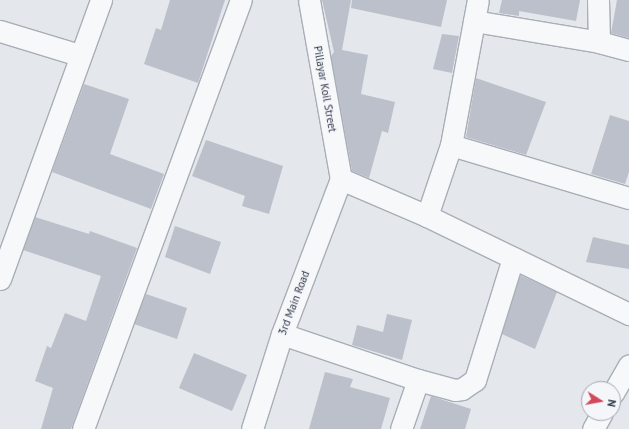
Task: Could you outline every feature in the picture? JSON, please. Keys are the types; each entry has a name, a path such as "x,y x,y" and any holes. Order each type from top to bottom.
{"street":[{"path":"0,279 79,55 101,0"},
{"path":"83,429 235,11 241,0"},
{"name":"Pillayar Koil Street","path":"309,0 341,178"},
{"path":"427,216 451,145 478,0"},
{"path":"598,0 600,42"},
{"path":"474,21 600,42 629,50"},
{"path":"0,31 79,55"},
{"path":"451,145 629,198"},
{"path":"341,178 427,216 629,314"},
{"name":"3rd Main Road","path":"252,429 282,334 341,178"},
{"path":"282,334 418,380 455,390 469,387 475,380 513,258"},
{"path":"620,381 629,365"},
{"path":"402,429 418,380"}],"building":[{"path":"170,0 225,0 198,83 144,64 156,28 161,30"},
{"path":"322,0 351,0 342,50 368,55 361,94 395,102 388,133 382,131 369,178 352,171 331,56 334,52"},
{"path":"352,0 447,0 441,27 351,8"},
{"path":"502,0 580,0 576,21 519,11 519,16 499,13"},
{"path":"617,0 629,0 629,38 611,33"},
{"path":"442,34 459,36 452,73 433,69"},
{"path":"476,78 546,102 526,155 466,137"},
{"path":"84,84 129,99 110,154 164,174 151,209 52,172"},
{"path":"610,115 629,121 629,172 625,184 591,174"},
{"path":"206,140 283,166 269,214 242,206 245,196 192,176"},
{"path":"35,217 89,234 90,231 137,248 71,429 41,429 53,388 35,381 47,346 51,348 65,313 86,321 101,276 23,250"},
{"path":"175,226 221,242 210,274 165,257"},
{"path":"593,237 629,245 629,269 586,262"},
{"path":"520,275 557,292 535,349 502,334"},
{"path":"146,294 187,308 177,339 134,324"},
{"path":"387,314 412,320 402,360 352,345 357,325 383,332"},
{"path":"194,353 247,375 232,411 179,388"},
{"path":"325,372 353,379 350,387 390,398 381,429 309,429"},
{"path":"431,396 471,409 465,429 420,429"}]}
